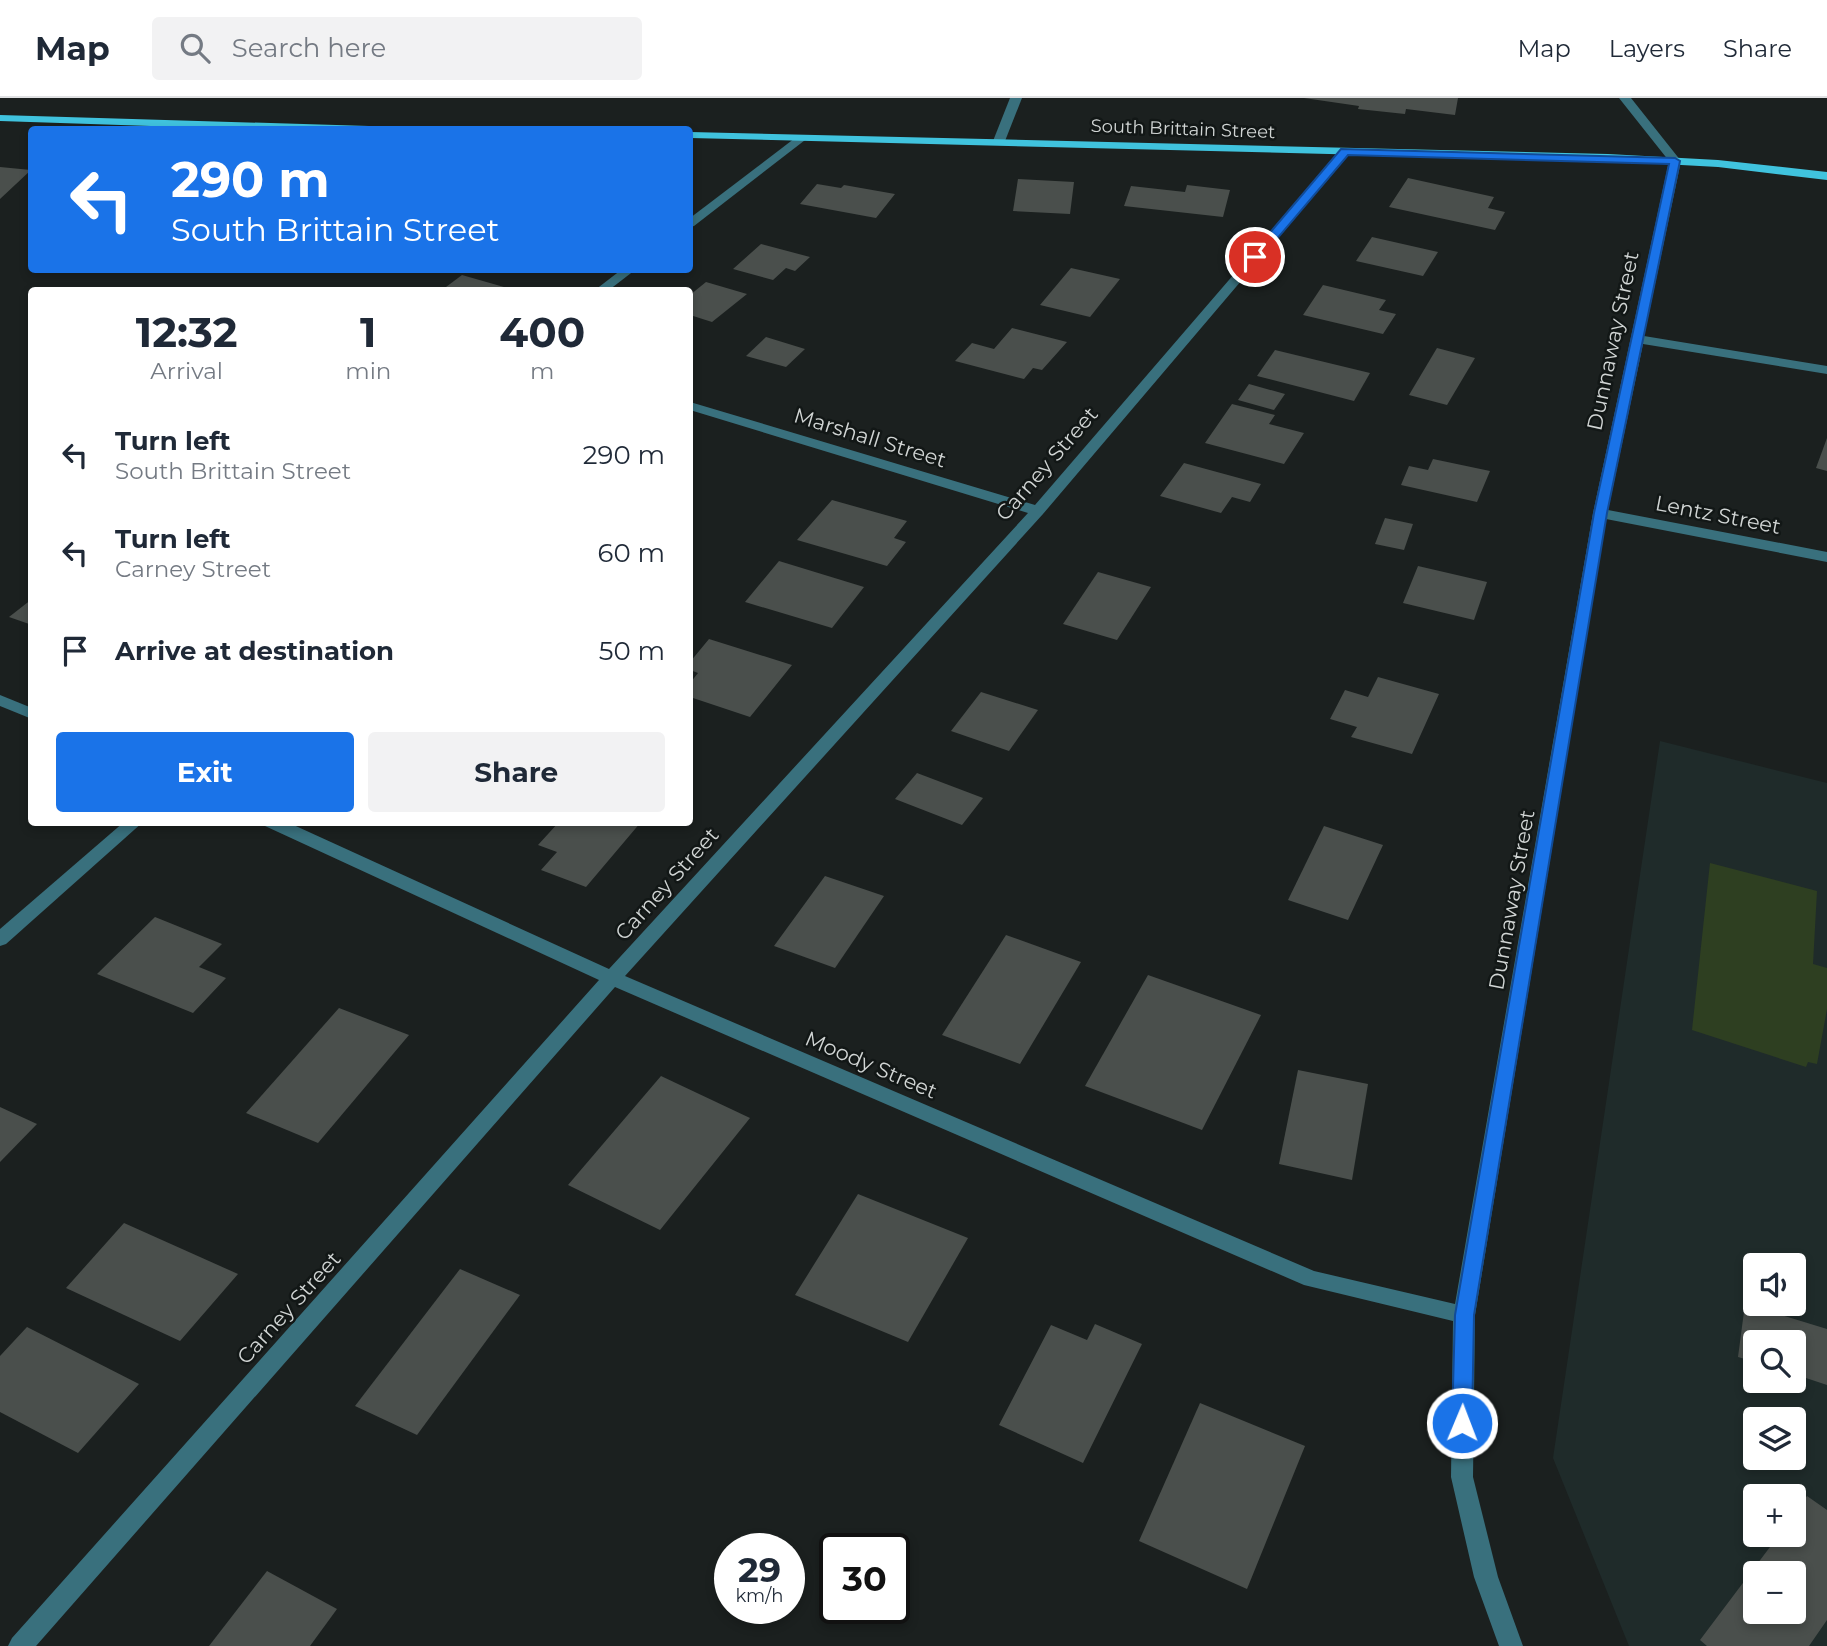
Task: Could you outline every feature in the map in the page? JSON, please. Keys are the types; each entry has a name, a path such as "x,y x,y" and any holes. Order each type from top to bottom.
{"main road":[{"path":"0,118 268,126"},
{"name":"South Brittain Street","path":"693,135 999,141 1675,161 1791,171 1827,177"}],"street":[{"path":"999,141 1016,98"},
{"path":"1625,98 1675,161"},
{"path":"693,221 803,137"},
{"name":"Carney Street","path":"20,1646 612,978 1038,510 1345,152"},
{"name":"Dunnaway Street","path":"1511,1646 1486,1577 1462,1477 1464,1315 1600,513 1675,161"},
{"path":"605,287 625,273"},
{"path":"1637,340 1827,370"},
{"name":"Marshall Street","path":"693,406 1038,510"},
{"name":"Lentz Street","path":"1600,513 1827,557"},
{"path":"0,700 28,712"},
{"path":"0,939 130,826"},
{"name":"Moody Street","path":"280,826 612,978 1311,1279 1464,1315"}],"shaded area":[{"path":"1660,741 1827,783 1827,1646 1629,1646 1553,1458"}],"green space":[{"path":"1710,863 1817,891 1813,964 1827,968 1827,1009 1817,1064 1808,1062 1806,1067 1692,1030"}],"building":[{"path":"1304,98 1458,98 1455,115 1406,109 1405,114 1358,109 1359,106"},
{"path":"0,167 28,170 28,173 0,199"},
{"path":"1408,178 1494,197 1488,208 1505,212 1495,230 1389,207"},
{"path":"1018,179 1074,182 1070,214 1013,211"},
{"path":"817,184 841,188 844,185 895,194 876,218 800,204"},
{"path":"1187,185 1230,190 1223,217 1124,206 1131,186 1185,192"},
{"path":"1372,237 1438,252 1423,276 1356,261"},
{"path":"761,244 810,257 795,271 786,268 773,280 733,269"},
{"path":"1071,268 1120,279 1090,317 1040,305"},
{"path":"462,275 504,287 446,287"},
{"path":"706,282 747,294 712,322 693,316 693,293"},
{"path":"1323,285 1386,300 1379,310 1396,314 1383,334 1303,315"},
{"path":"1012,328 1067,342 1042,370 1033,368 1024,379 955,361 972,343 994,349"},
{"path":"766,337 805,349 786,367 746,356"},
{"path":"1437,348 1475,358 1447,405 1409,395"},
{"path":"1275,350 1370,373 1354,401 1257,376"},
{"path":"1249,384 1285,394 1274,410 1238,400"},
{"path":"1232,404 1275,415 1269,424 1304,433 1284,464 1205,443"},
{"path":"1827,438 1827,471 1816,468"},
{"path":"1433,459 1490,471 1477,502 1401,485 1409,466 1428,470"},
{"path":"1184,463 1261,484 1250,502 1232,497 1221,513 1160,496"},
{"path":"832,500 907,521 894,538 906,542 887,566 797,540"},
{"path":"1385,518 1413,524 1404,550 1375,544"},
{"path":"779,561 864,587 832,628 745,602"},
{"path":"1418,566 1487,582 1474,620 1403,603"},
{"path":"1098,572 1151,587 1117,640 1063,624"},
{"path":"28,602 28,624 9,617"},
{"path":"709,639 792,665 750,717 693,698 693,679 698,673 693,671 693,658"},
{"path":"1378,677 1439,694 1412,754 1351,737 1357,727 1330,719 1345,690 1368,697"},
{"path":"981,692 1038,710 1009,751 951,731"},
{"path":"917,773 983,798 962,825 895,799"},
{"path":"555,826 638,826 586,887 541,870 557,852 538,845"},
{"path":"1324,826 1383,845 1348,920 1288,900"},
{"path":"825,876 884,896 835,968 774,946"},
{"path":"155,917 222,944 199,967 226,978 193,1013 97,974"},
{"path":"1006,935 1081,962 1020,1064 942,1035"},
{"path":"1148,975 1261,1015 1202,1130 1085,1086"},
{"path":"339,1008 409,1035 318,1143 246,1113"},
{"path":"1298,1070 1368,1084 1352,1180 1279,1164"},
{"path":"661,1076 750,1118 660,1230 568,1185"},
{"path":"0,1107 37,1124 0,1162"},
{"path":"858,1194 968,1238 908,1342 795,1295"},
{"path":"124,1223 238,1274 180,1341 66,1288"},
{"path":"460,1269 520,1295 417,1435 355,1406"},
{"path":"1743,1316 1784,1316 1827,1329 1827,1385 1806,1378 1806,1330 1743,1330 1743,1358 1738,1357"},
{"path":"1095,1324 1142,1344 1083,1463 999,1425 1051,1325 1087,1340"},
{"path":"27,1327 139,1384 78,1453 0,1412 0,1356"},
{"path":"1200,1403 1305,1446 1247,1589 1139,1541"},
{"path":"1807,1496 1827,1510 1827,1620 1809,1646 1707,1646 1700,1640 1743,1583 1743,1624 1806,1624 1806,1561 1759,1561 1770,1547 1806,1547"},
{"path":"267,1571 337,1609 310,1646 209,1646"}],"route":[{"path":"1255,257 1345,152 1675,161 1600,513 1464,1315 1462,1423"}]}
